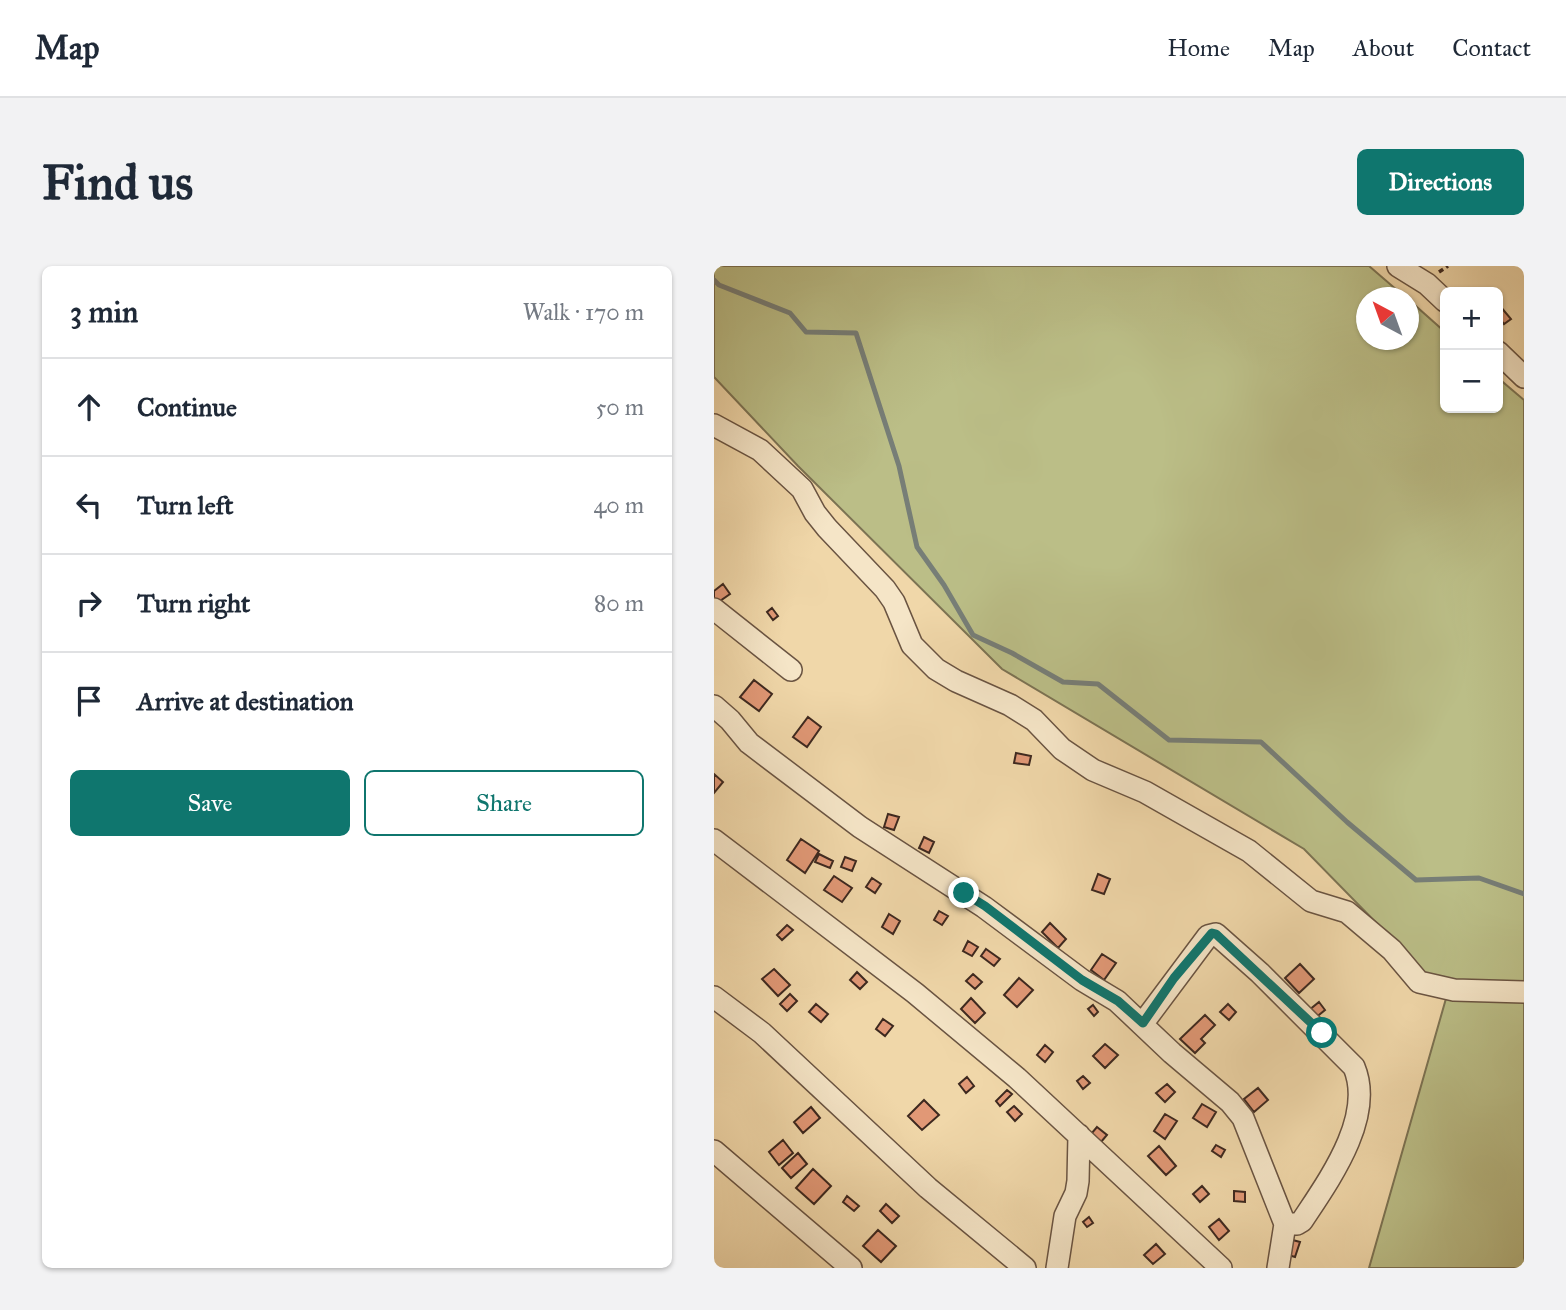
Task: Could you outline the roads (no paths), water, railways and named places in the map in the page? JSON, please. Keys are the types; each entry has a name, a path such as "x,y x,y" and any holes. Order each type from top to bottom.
{"street":[{"path":"1398,266 1427,284 1440,297"},
{"path":"1503,357 1524,377"},
{"path":"714,425 760,450 802,489 827,528 885,589 894,602 912,645 936,669 1010,705 1034,720 1062,749 1093,770 1145,792 1249,851 1311,901 1348,912 1392,950 1423,985 1454,990 1524,992"},
{"path":"714,609 791,670"},
{"path":"714,706 749,743 860,827 985,906 1082,980 1118,1001 1180,1060 1230,1102 1242,1118 1285,1224 1278,1268"},
{"path":"714,839 915,993 1017,1078 1221,1268"},
{"path":"1143,1023 1208,936 1216,934 1260,973 1354,1067 1358,1077 1359,1114 1347,1147 1302,1220 1297,1224 1285,1224"},
{"path":"714,997 762,1033 928,1188 1025,1268"},
{"path":"1058,1268 1065,1216 1078,1181 1079,1135"},
{"path":"714,1151 851,1268"}],"waterway":[{"path":"714,280 719,285 790,313 806,332 856,333 899,466 917,547 944,585 973,635 1063,682 1098,684 1169,740 1261,742 1347,822 1416,880 1479,878 1524,894"}]}
